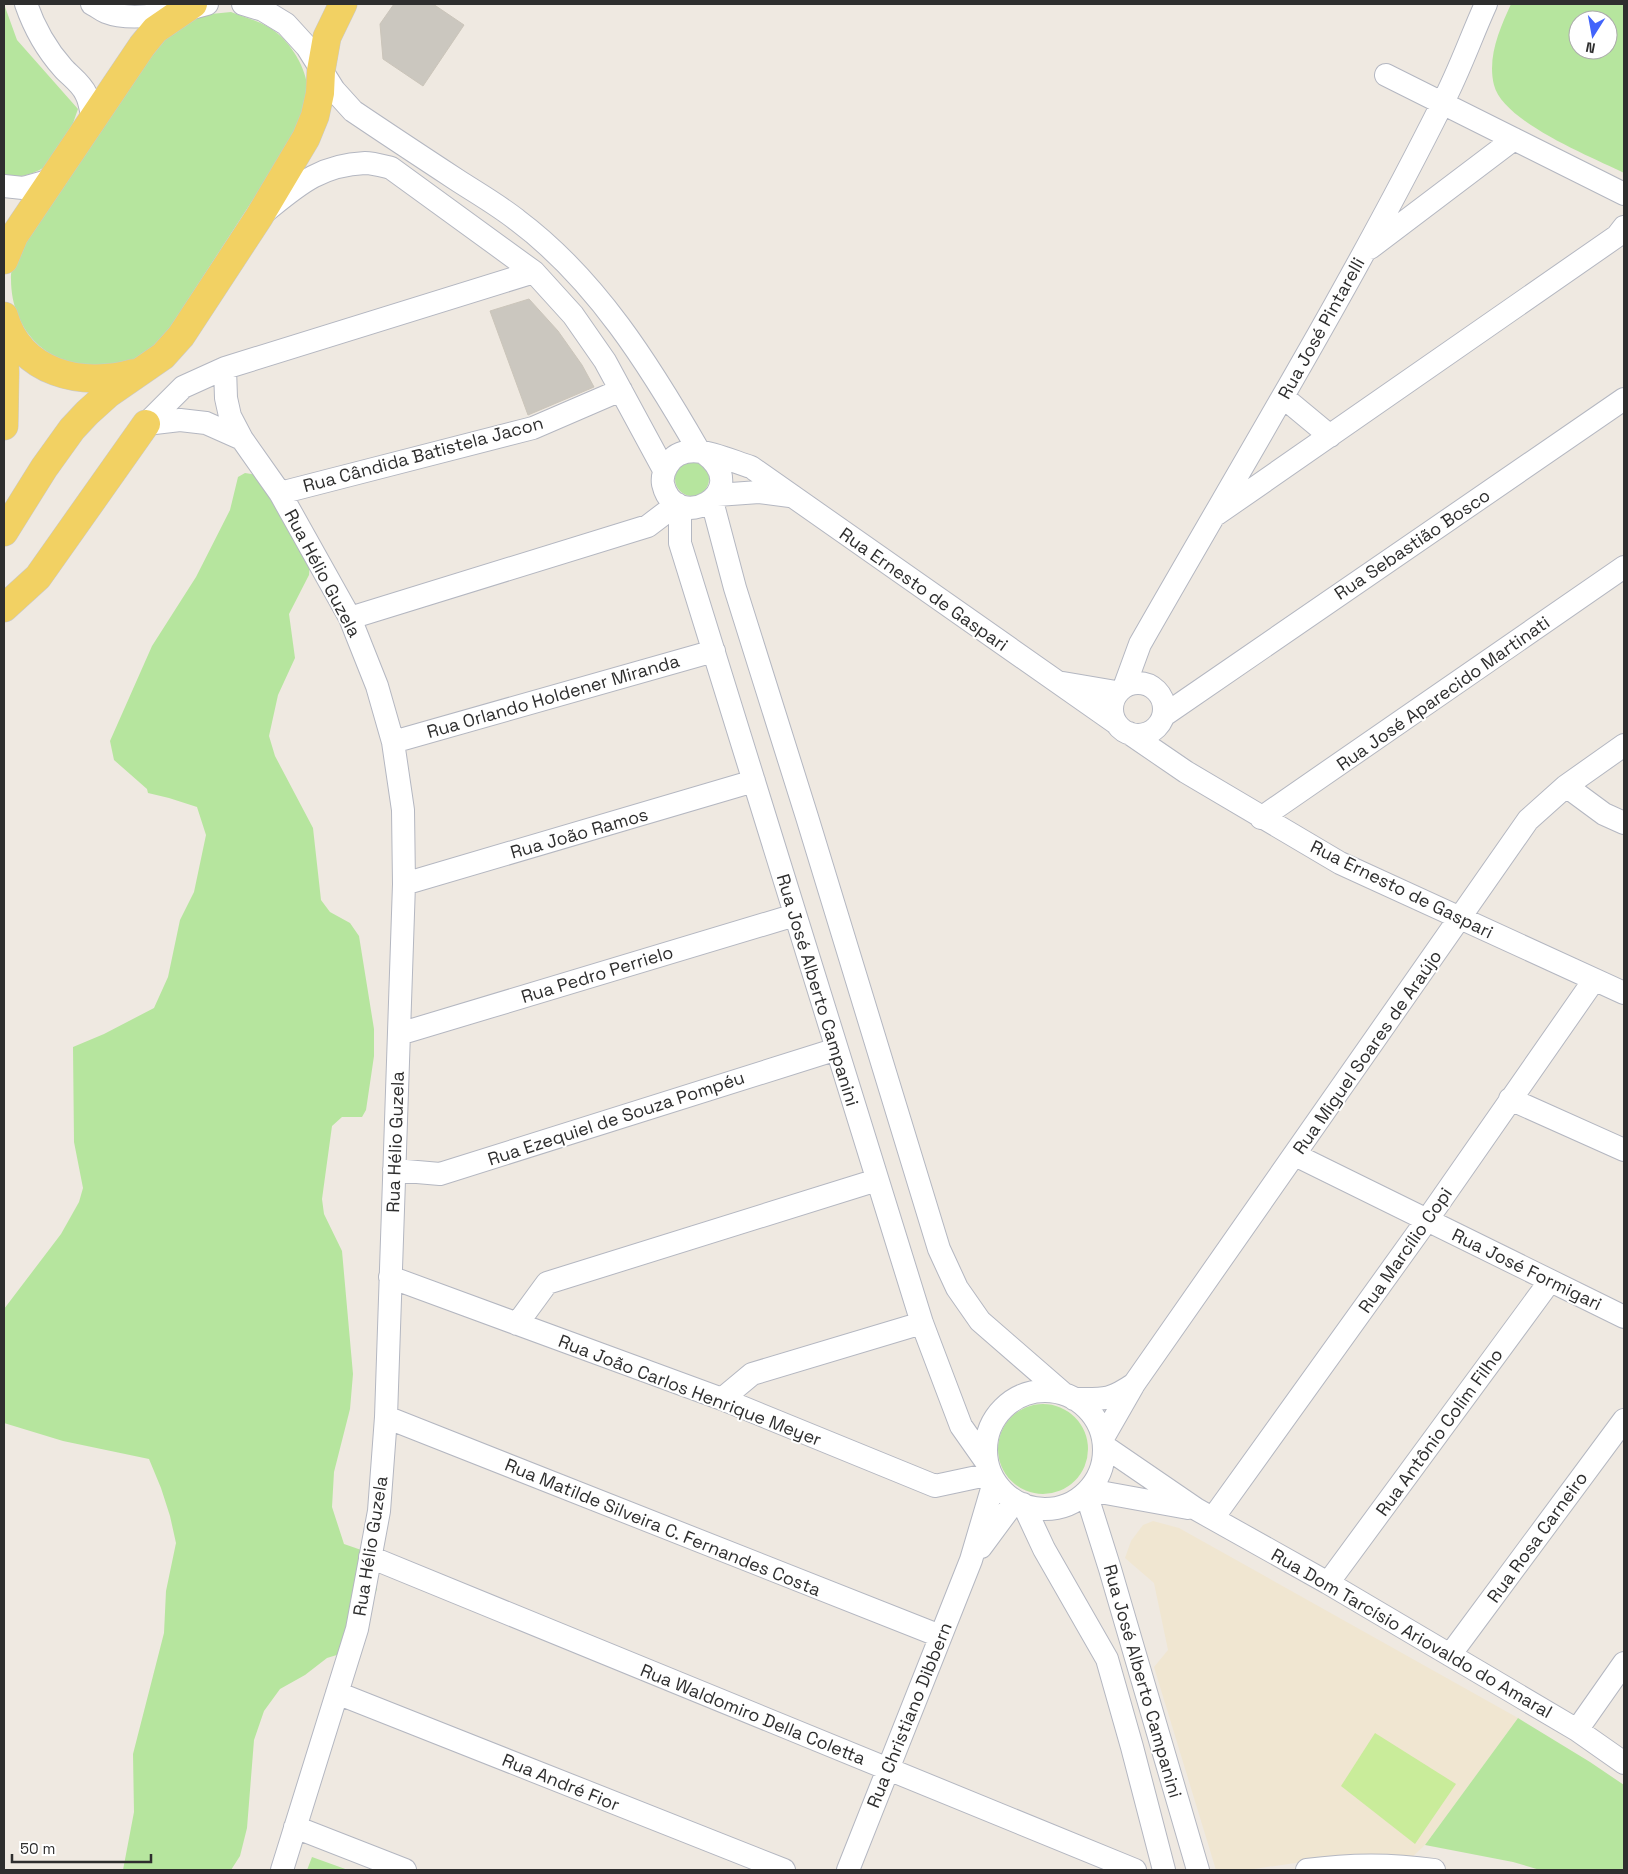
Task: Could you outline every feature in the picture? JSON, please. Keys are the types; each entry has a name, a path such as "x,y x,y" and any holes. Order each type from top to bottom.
{"main road":[{"path":"4,532 44,468 72,429 108,394 147,369 163,356 181,336 259,217 306,138 315,116 320,93 320,71 327,37 344,4"},
{"path":"4,260 14,236 142,46 156,30 186,8"},
{"path":"4,316 8,330 24,352 48,369 77,378 102,379 147,369"},
{"path":"4,350 4,426"},
{"path":"4,608 38,577 146,424"}],"street":[{"path":"26,4 32,23 46,45 63,68 87,94 93,120"},
{"path":"92,4 106,12 136,17 207,4"},
{"path":"243,4 263,10 286,24 307,46 320,71 352,111 517,220 556,253 593,292 630,340 702,452 714,460 720,471 721,484 714,498 702,507 691,508 678,505 667,495 663,483 664,470 670,460 678,454 688,450 702,452"},
{"name":"Rua José Pintarelli","path":"1129,687 1140,644 1211,518 1283,397 1363,253 1443,103 1486,4"},
{"path":"1386,75 1624,194"},
{"path":"1363,253 1514,139"},
{"path":"259,217 304,181 332,167 366,163 392,168 534,272 573,315 605,361 664,470"},
{"path":"4,186 23,188 52,180"},
{"path":"1211,518 1617,236 1624,226"},
{"path":"146,424 184,387 225,368 534,272"},
{"name":"Rua Hélio Guzela","path":"225,368 226,398 230,416 242,439 280,493 350,618 377,686 393,742 403,810 404,884 386,1417 379,1511 357,1629 282,1870"},
{"name":"Rua Cândida Batistela Jacon","path":"280,493 533,428 622,390"},
{"path":"1283,397 1330,436"},
{"name":"Rua Sebastião Bosco","path":"1162,715 1624,399"},
{"path":"146,424 180,420 206,423 242,439"},
{"name":"Rua Ernesto de Gaspari","path":"702,452 751,467 1122,728 1186,772 1261,818 1340,863 1624,993"},
{"name":"Rua Ernesto de Gaspari","path":"714,498 759,492 791,496"},
{"path":"714,498 735,588 808,817 939,1249 956,1288 980,1321 1069,1396 1088,1409 1098,1423 1104,1442 1103,1462 1098,1477 1087,1491 1067,1504 1045,1509 1019,1503 991,1473 986,1442 993,1422 1006,1406 1023,1395 1044,1391 1069,1396"},
{"path":"350,618 648,526 678,505"},
{"name":"Rua José Alberto Campanini","path":"678,505 680,543 922,1323 961,1426 991,1473"},
{"name":"Rua José Aparecido Martinati","path":"1261,818 1624,567"},
{"name":"Rua Orlando Holdener Miranda","path":"393,742 714,651"},
{"name":"Rua Ernesto de Gaspari","path":"1056,682 1129,687"},
{"path":"1129,687 1156,690 1162,715 1145,734 1122,728 1111,708 1129,687"},
{"name":"Rua Ernesto de Gaspari","path":"1162,715 1186,772"},
{"name":"Rua Miguel Soares de Araújo","path":"1104,1442 1134,1384 1528,820 1566,786 1624,745"},
{"name":"Rua João Ramos","path":"404,884 754,781"},
{"path":"1566,786 1604,814 1624,823"},
{"name":"Rua Pedro Perrielo","path":"399,1034 795,915"},
{"name":"Rua Marcílio Copi","path":"1205,1514 1427,1220 1594,980"},
{"name":"Rua Ezequiel de Souza Pompéu","path":"394,1170 440,1174 837,1049"},
{"path":"1510,1099 1624,1150"},
{"name":"Rua José Formigari","path":"1295,1155 1624,1317"},
{"path":"517,1324 547,1283 877,1180"},
{"name":"Rua João Carlos Henrique Meyer","path":"390,1278 722,1399 935,1486 991,1473"},
{"name":"Rua Antônio Colim Filho","path":"1328,1583 1550,1281"},
{"path":"722,1399 752,1374 922,1323"},
{"name":"Rua Miguel Soares de Araújo","path":"1069,1396 1102,1399 1117,1396 1134,1384"},
{"name":"Rua Matilde Silveira C. Fernandes Costa","path":"386,1417 940,1636"},
{"name":"Rua Rosa Carneiro","path":"1450,1655 1624,1420"},
{"name":"Rua Dom Tarcísio Ariovaldo do Amaral","path":"1104,1442 1205,1514 1328,1583 1577,1730 1624,1763"},
{"name":"Rua Christiano Dibbern","path":"848,1870 971,1560 991,1473"},
{"name":"Rua José Alberto Campanini","path":"1087,1491 1198,1870"},
{"name":"Rua Dom Tarcísio Ariovaldo do Amaral","path":"1087,1491 1205,1514"},
{"name":"Rua José Alberto Campanini","path":"1019,1503 1107,1659 1164,1870"},
{"name":"Rua Christiano Dibbern","path":"971,1560 1019,1503"},
{"name":"Rua Waldomiro Della Coletta","path":"370,1557 1135,1870"},
{"path":"1577,1730 1624,1663"},
{"name":"Rua André Fior","path":"337,1693 784,1870"},
{"path":"295,1827 405,1870"},
{"path":"1307,1870 1345,1866 1409,1866 1434,1870"}],"shaded area":[{"path":"1153,1521 1179,1528 1518,1718 1425,1845 1411,1858 1336,1857 1247,1870 1216,1870 1154,1667 1168,1650 1154,1583 1125,1558 1131,1541 1143,1525"}],"green space":[{"path":"4,4 17,40 78,109 60,154 42,169 19,176 4,175"},
{"path":"1511,4 1624,4 1624,173 1550,137 1514,112 1501,99 1494,85 1492,74 1493,53"},
{"path":"231,12 272,29 289,45 299,60 306,77 308,97 304,121 158,346 132,362 105,367 84,366 64,361 47,351 32,338 21,322 14,302 11,275 21,246 151,49 201,15"},
{"path":"692,462 699,463 704,467 708,472 708,486 704,491 699,495 692,496 685,495 680,491 676,486 675,479 676,472 680,467 685,463"},
{"path":"245,473 258,475 311,550 309,575 289,614 295,658 278,695 269,736 275,756 313,828 321,900 330,912 350,923 359,936 374,1029 374,1056 366,1110 362,1117 342,1117 332,1126 322,1199 324,1214 342,1251 353,1374 350,1409 334,1472 332,1507 344,1544 367,1552 374,1558 377,1589 363,1629 340,1654 327,1658 305,1675 280,1689 264,1711 254,1740 247,1828 240,1856 231,1870 123,1870 134,1812 133,1754 164,1633 166,1591 176,1543 161,1488 149,1459 63,1441 4,1423 4,1309 61,1234 79,1202 83,1188 74,1142 73,1047 104,1034 154,1008 168,977 180,920 194,892 206,835 197,807 148,793 147,789 114,760 110,741 152,646 196,577 230,510 238,477"},
{"path":"1043,1404 1060,1407 1075,1417 1085,1432 1088,1449 1085,1466 1075,1481 1060,1491 1043,1494 1026,1491 1011,1481 1001,1466 998,1449 1001,1432 1011,1417 1026,1407"},
{"path":"1518,1718 1624,1785 1624,1870 1540,1870 1513,1862 1425,1845"},
{"path":"1375,1733 1456,1784 1415,1844 1341,1786"},
{"path":"312,1857 348,1870 307,1870"}],"building":[{"path":"394,4 433,4 464,25 423,86 383,59 380,24"},
{"path":"529,299 558,331 582,365 594,387 528,415 490,311"}]}
